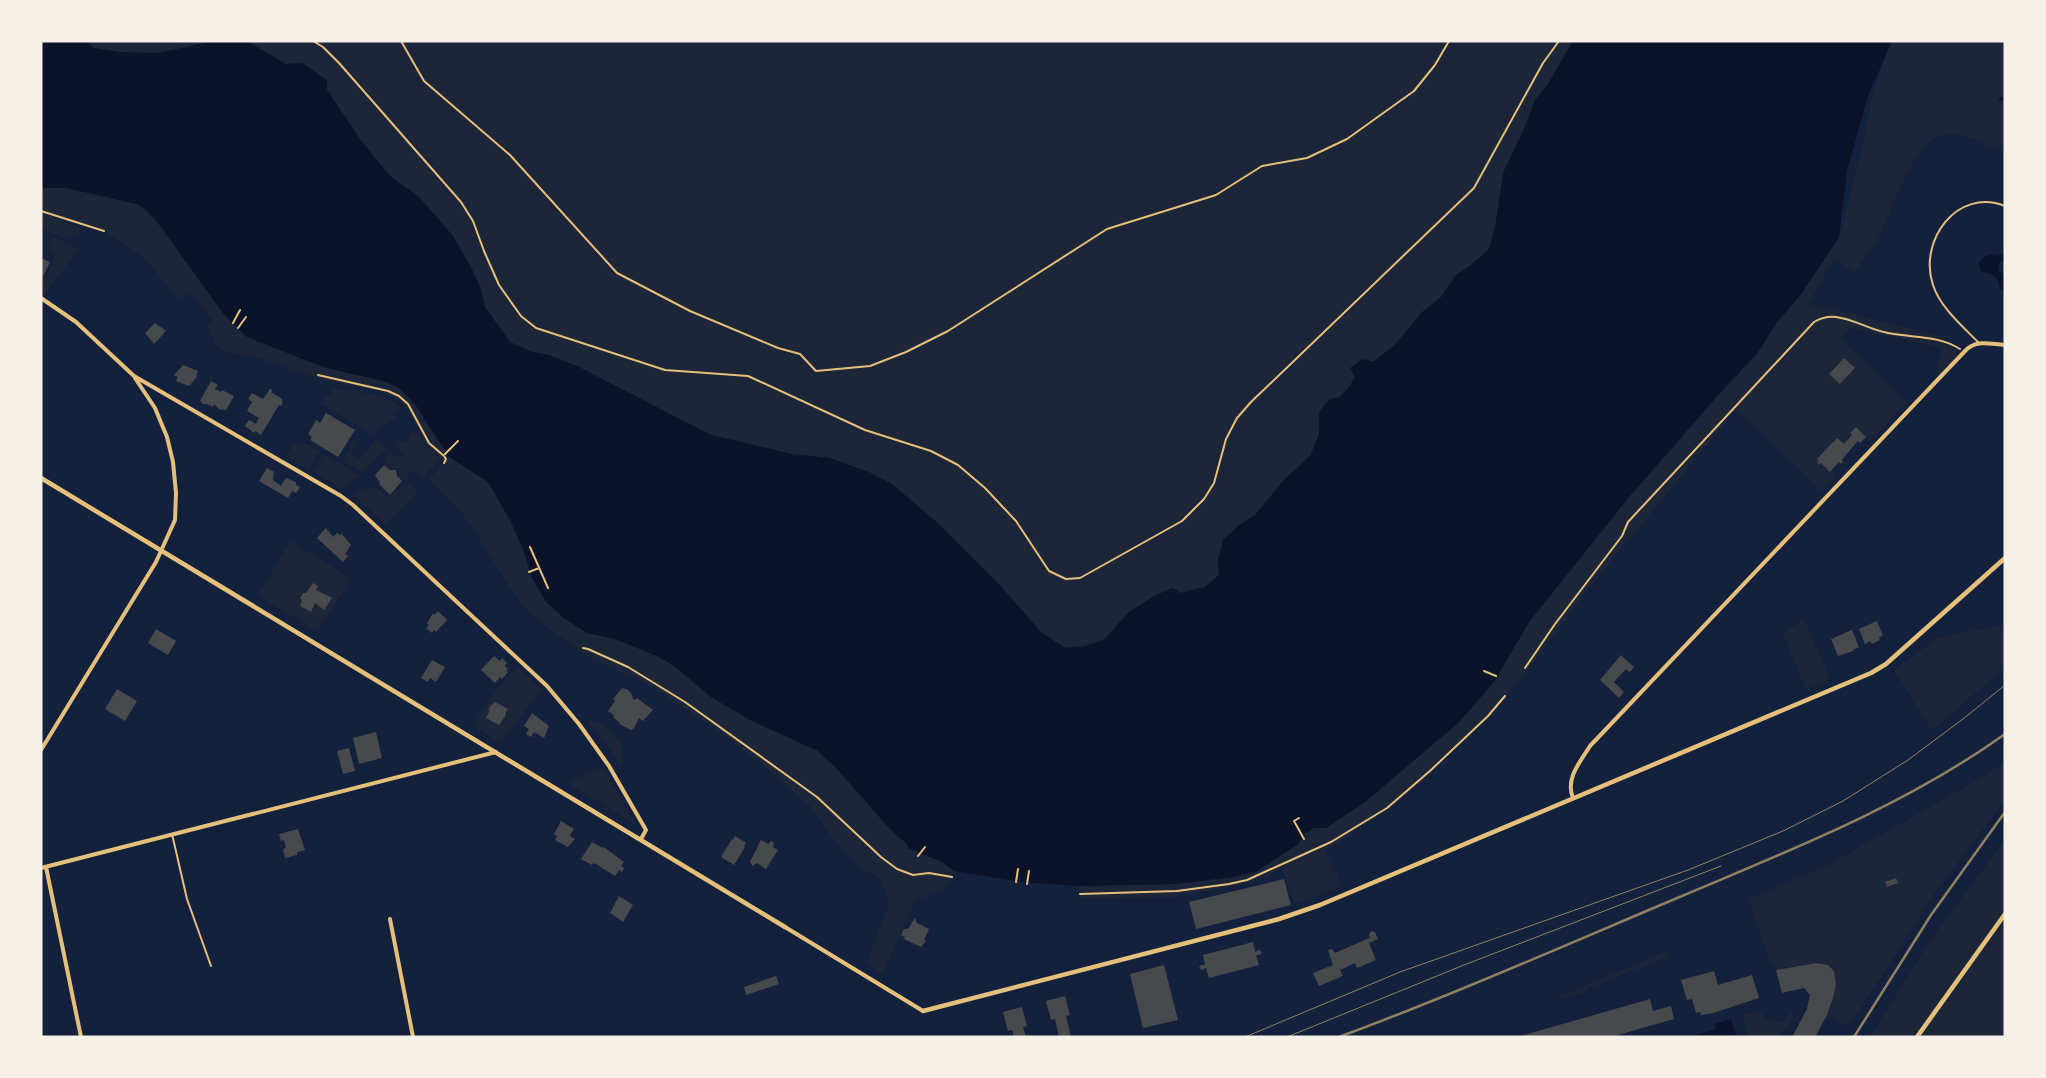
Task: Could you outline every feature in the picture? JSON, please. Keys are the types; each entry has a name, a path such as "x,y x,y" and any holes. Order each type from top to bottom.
{"street":[{"path":"41,298 76,322 134,376 341,496 353,505 532,671 571,713 609,766 646,830 641,840"},
{"path":"1573,798 1570,791 1572,777 1590,746 1970,346 1978,343 2005,345"},
{"path":"41,750 162,551 175,520 176,493 168,437 155,408 134,376"},
{"path":"41,478 923,1011 1295,915 1871,674 1886,664 1937,620 2005,558"},
{"path":"81,1037 44,868 496,752"},
{"path":"1917,1037 2005,914"},
{"path":"390,919 413,1037"}],"lane":[{"path":"1978,343 1935,292 1930,276 1930,253 1940,228 1961,209 1985,201 1992,201 2005,206"},
{"path":"172,834 186,899 211,966"}],"path":[{"path":"313,41 323,47 339,63 461,202 473,221 499,285 521,316 536,328 665,370 748,376 865,430 931,452 958,466 985,488 1016,521 1049,571 1066,579 1080,578 1182,521 1204,499 1214,483 1226,439 1237,418 1251,402 1474,188 1543,63 1559,41"},
{"path":"401,41 424,81 510,155 617,273 690,311 778,348 800,354 816,371 870,366 906,352 948,331 1107,229 1216,195 1262,166 1307,158 1347,139 1414,91 1435,66 1449,41"},
{"path":"41,211 104,231"},
{"path":"233,323 240,310"},
{"path":"238,328 246,317"},
{"path":"1525,668 1555,624 1622,536 1628,522 1814,322 1824,318 1841,317 1887,333 1919,336 1942,341 1965,352"},
{"path":"318,375 388,391 404,400 418,420 429,443 446,459 444,463"},
{"path":"445,454 458,441"},
{"path":"530,547 548,588"},
{"path":"529,572 539,568"},
{"path":"583,648 628,667 685,702 817,797 880,857 897,869 913,874 929,874 952,878"},
{"path":"1484,671 1496,676"},
{"path":"1080,894 1177,891 1229,884 1247,880 1331,842 1387,808 1431,770 1488,716 1505,696"},
{"path":"1299,818 1294,822 1304,839"},
{"path":"918,856 924,848"},
{"path":"1016,882 1018,869"},
{"path":"1027,884 1029,871"}],"shaded area":[{"path":"41,41 86,41 94,48 121,52 158,53 214,41 246,41 286,64 302,63 327,80 327,90 362,142 392,178 418,196 453,236 471,267 480,287 485,307 510,342 532,352 549,355 577,366 711,435 791,454 830,458 869,472 892,484 939,524 997,582 1041,632 1065,648 1085,646 1104,640 1129,612 1154,596 1172,588 1181,593 1205,587 1219,575 1218,560 1223,540 1239,525 1255,515 1284,480 1310,456 1319,435 1319,414 1323,406 1331,399 1340,397 1349,387 1355,377 1350,368 1362,359 1373,362 1395,345 1421,313 1441,297 1456,275 1470,266 1489,249 1495,228 1503,173 1535,100 1548,84 1573,41 1892,41 1868,96 1847,171 1839,237 1799,297 1777,322 1757,354 1717,396 1630,496 1529,622 1494,682 1458,723 1365,802 1326,828 1314,828 1304,834 1305,837 1299,841 1300,843 1257,871 1234,877 1176,884 1078,886 1021,882 954,871 942,862 908,848 907,844 890,829 836,768 818,751 752,721 711,697 673,665 657,656 615,639 587,633 565,619 546,602 531,576 525,554 510,520 488,482 449,457 415,404 399,388 387,382 323,367 247,337 223,313 155,219 143,207 67,188 41,188"},
{"path":"86,41 214,41 158,53 121,52 94,48"},
{"path":"246,41 1573,41 1548,84 1535,100 1503,173 1495,228 1489,249 1470,266 1456,275 1441,297 1421,313 1395,345 1355,377 1340,397 1331,399 1319,414 1319,435 1310,456 1284,480 1255,515 1239,525 1218,560 1219,575 1205,587 1192,589 1129,612 1104,640 1085,646 1065,648 1041,632 997,582 830,458 791,454 711,435 577,366 549,355 532,352 510,342 485,307 480,287 453,236 418,196 392,178 362,142 327,90 302,63 286,64"},
{"path":"1882,41 2005,41 2005,152 1974,139 1958,135 1942,135 1931,140 1913,163 1879,237 1855,272 1834,259 1808,304 1945,337 1943,344 1956,350 1957,355 1939,373 1937,371 1942,348 1852,328 1840,338 1907,402 1870,441 1856,427 1844,444 1837,438 1817,459 1820,465 1821,463 1836,477 1822,491 1736,410 1584,594 1528,671 1488,716 1431,770 1433,772 1390,808 1325,851 1342,886 1294,904 1282,868 1270,875 1245,884 1178,894 1179,897 1081,899 1078,886 1176,884 1257,871 1299,843 1303,835 1314,828 1326,828 1365,802 1458,723 1494,682 1529,622 1630,496 1704,413 1799,297 1840,237 1881,68"},
{"path":"41,188 67,188 136,204 155,219 223,313 247,337 323,367 387,382 399,388 415,404 431,431 468,468 488,482 510,520 537,587 587,633 615,639 657,656 673,665 711,697 752,721 818,751 836,768 890,829 907,844 908,848 942,862 954,871 949,886 915,901 882,973 866,964 889,903 881,880 856,864 831,836 810,806 761,763 706,723 645,683 593,660 548,628 524,608 469,522 450,500 428,480 444,463 426,443 409,412 401,403 393,397 376,390 322,381 261,359 227,352 217,347 207,326 213,320 189,292 179,299 145,259 104,231 41,211"},
{"path":"41,213 80,228 81,234 72,236 68,240 41,227"},
{"path":"52,237 79,249 45,294 41,292 41,278 45,280 56,255 46,250"},
{"path":"2005,253 2005,260 2001,261 1998,266 1999,271 2005,275 2005,293 2000,289 1997,278 1991,274 1981,272 1979,263 1990,254 1998,256"},
{"path":"333,388 379,396 396,403 401,408 393,414 396,418 382,426 373,435 321,404 325,397 331,395"},
{"path":"419,433 426,446 440,458 423,477 415,471 410,471 406,481 403,481 398,477 399,470 395,467 389,468 383,463 386,461 384,459 391,452 400,459 405,454 395,445 399,441 408,441 410,434"},
{"path":"376,439 387,448 362,472 343,461 354,441 357,443 351,453 360,459"},
{"path":"303,442 320,451 308,469 286,457 292,446"},
{"path":"324,454 358,475 343,490 314,472"},
{"path":"405,485 410,485 418,491 386,525 354,495 359,489 377,488 390,498 396,490 399,492"},
{"path":"290,541 351,578 318,632 258,595"},
{"path":"1804,619 1830,679 1806,690 1783,633"},
{"path":"2005,624 2005,667 1932,731 1894,670 1938,638"},
{"path":"518,667 541,690 501,743 473,726 492,696"},
{"path":"591,720 605,726 616,737 622,751 622,765 620,766 609,748 588,722"},
{"path":"2005,762 2005,800 1936,891 1849,1026 1827,1015 1835,982 1833,972 1828,966 1808,964 1776,970 1768,956 1748,899 1828,865 1986,775"},
{"path":"603,767 635,824 568,783"},
{"path":"2005,840 2005,1037 1870,1037 1932,938"},
{"path":"1666,951 1668,960 1666,958 1586,989 1587,992 1549,1001"},
{"path":"1760,1010 1770,1021 1785,1020 1793,1010 1793,1015 1791,1022 1778,1037 1749,1037 1743,1015"},
{"path":"1731,1019 1737,1037 1690,1037 1716,1029 1715,1024"}],"building":[{"path":"41,258 50,262 43,277 41,276"},
{"path":"155,323 166,331 154,344 145,333"},
{"path":"1844,358 1855,368 1840,384 1829,374"},
{"path":"183,365 198,371 196,378 189,386 176,381 178,377 174,375"},
{"path":"211,381 218,385 215,389 234,396 226,410 219,409 214,404 213,407 203,404 200,401"},
{"path":"270,389 283,402 281,406 279,405 261,435 255,431 254,433 245,426 249,420 256,424 259,418 247,411 252,402 248,399 252,393 263,399"},
{"path":"326,413 355,430 338,457 310,440 312,437 308,434 316,420 320,423"},
{"path":"1856,427 1866,437 1860,443 1858,441 1842,460 1841,464 1839,462 1830,472 1821,463 1820,465 1817,462 1819,461 1817,459 1837,438 1844,444"},
{"path":"384,465 390,470 396,470 397,476 402,481 390,495 379,484 375,475"},
{"path":"267,468 274,472 273,480 281,486 286,478 296,482 296,485 300,487 296,493 292,491 288,498 259,481"},
{"path":"326,528 333,537 337,533 342,534 351,545 345,554 348,556 343,562 317,538"},
{"path":"313,583 318,586 316,590 332,598 324,610 315,603 311,612 300,606 302,601 300,598"},
{"path":"438,611 447,620 436,632 434,630 432,633 426,628 429,625 427,623 433,613 434,615"},
{"path":"1877,621 1883,636 1879,637 1880,640 1872,644 1870,641 1865,644 1859,629"},
{"path":"156,629 176,641 168,655 148,643"},
{"path":"1852,630 1859,647 1838,656 1831,639"},
{"path":"1621,655 1634,667 1630,672 1626,669 1614,682 1624,692 1619,698 1600,680"},
{"path":"494,656 500,661 502,658 507,663 505,666 508,669 506,671 508,672 502,679 500,677 495,683 481,670"},
{"path":"432,660 445,667 436,682 430,678 428,682 421,678"},
{"path":"622,688 628,690 633,696 632,698 635,700 637,698 653,710 643,721 639,718 631,730 619,724 613,717 614,715 608,711 615,701 613,699"},
{"path":"117,689 137,701 125,721 105,709"},
{"path":"495,702 508,709 499,725 486,718 490,710 488,709"},
{"path":"532,713 549,726 544,738 534,732 531,737 526,734 529,729 524,726"},
{"path":"376,732 382,758 359,764 353,738"},
{"path":"349,748 355,771 343,774 337,751"},
{"path":"561,821 574,829 570,836 575,839 568,847 555,840 557,836 554,834"},
{"path":"298,829 305,850 297,852 297,855 285,858 283,849 286,848 284,840 281,841 279,834"},
{"path":"735,836 746,843 734,865 721,857"},
{"path":"761,840 768,844 771,841 774,843 773,847 778,850 766,869 757,863 753,866 750,862"},
{"path":"592,842 604,847 624,862 621,866 624,868 622,872 619,870 615,876 594,863 592,865 581,859"},
{"path":"1896,878 1898,883 1887,887 1885,882"},
{"path":"1284,879 1291,905 1196,929 1189,902"},
{"path":"619,896 633,905 623,922 610,913"},
{"path":"915,918 917,923 929,929 924,940 926,941 921,947 904,939 905,937 901,935 904,929 908,929"},
{"path":"1371,931 1375,932 1378,939 1369,943 1376,960 1357,968 1355,963 1340,970 1343,976 1319,986 1313,973 1333,965 1328,950 1332,949 1335,953 1370,938"},
{"path":"1253,942 1255,952 1259,950 1262,952 1260,955 1256,955 1259,965 1209,978 1206,968 1202,970 1199,968 1201,965 1205,965 1203,955"},
{"path":"1816,963 1828,965 1834,971 1836,985 1833,998 1827,1015 1815,1037 1792,1037 1807,1009 1810,995 1804,988 1782,993 1776,970"},
{"path":"1164,965 1178,1020 1143,1028 1130,974"},
{"path":"1714,971 1718,985 1752,975 1759,998 1713,1013 1701,1015 1700,1012 1696,1013 1692,999 1687,1000 1681,980"},
{"path":"776,976 779,984 746,995 744,987"},
{"path":"1065,996 1070,1015 1066,1016 1071,1037 1059,1037 1055,1019 1051,1020 1046,1001"},
{"path":"1650,999 1653,1011 1671,1006 1674,1019 1611,1037 1517,1037"},
{"path":"1022,1007 1027,1026 1023,1027 1026,1037 1014,1037 1012,1030 1008,1031 1003,1012"}],"waterway":[{"path":"2000,99 2005,99"}],"tram line":[{"path":"1245,1037 1400,972 1688,870 1783,831 1843,801 1908,760 2005,685"},
{"path":"1287,1037 1464,965 1721,866"}],"railway":[{"path":"1339,1037 1468,986 1807,843 1928,783 2005,734"},
{"path":"1854,1037 1931,915 2005,812"}]}
